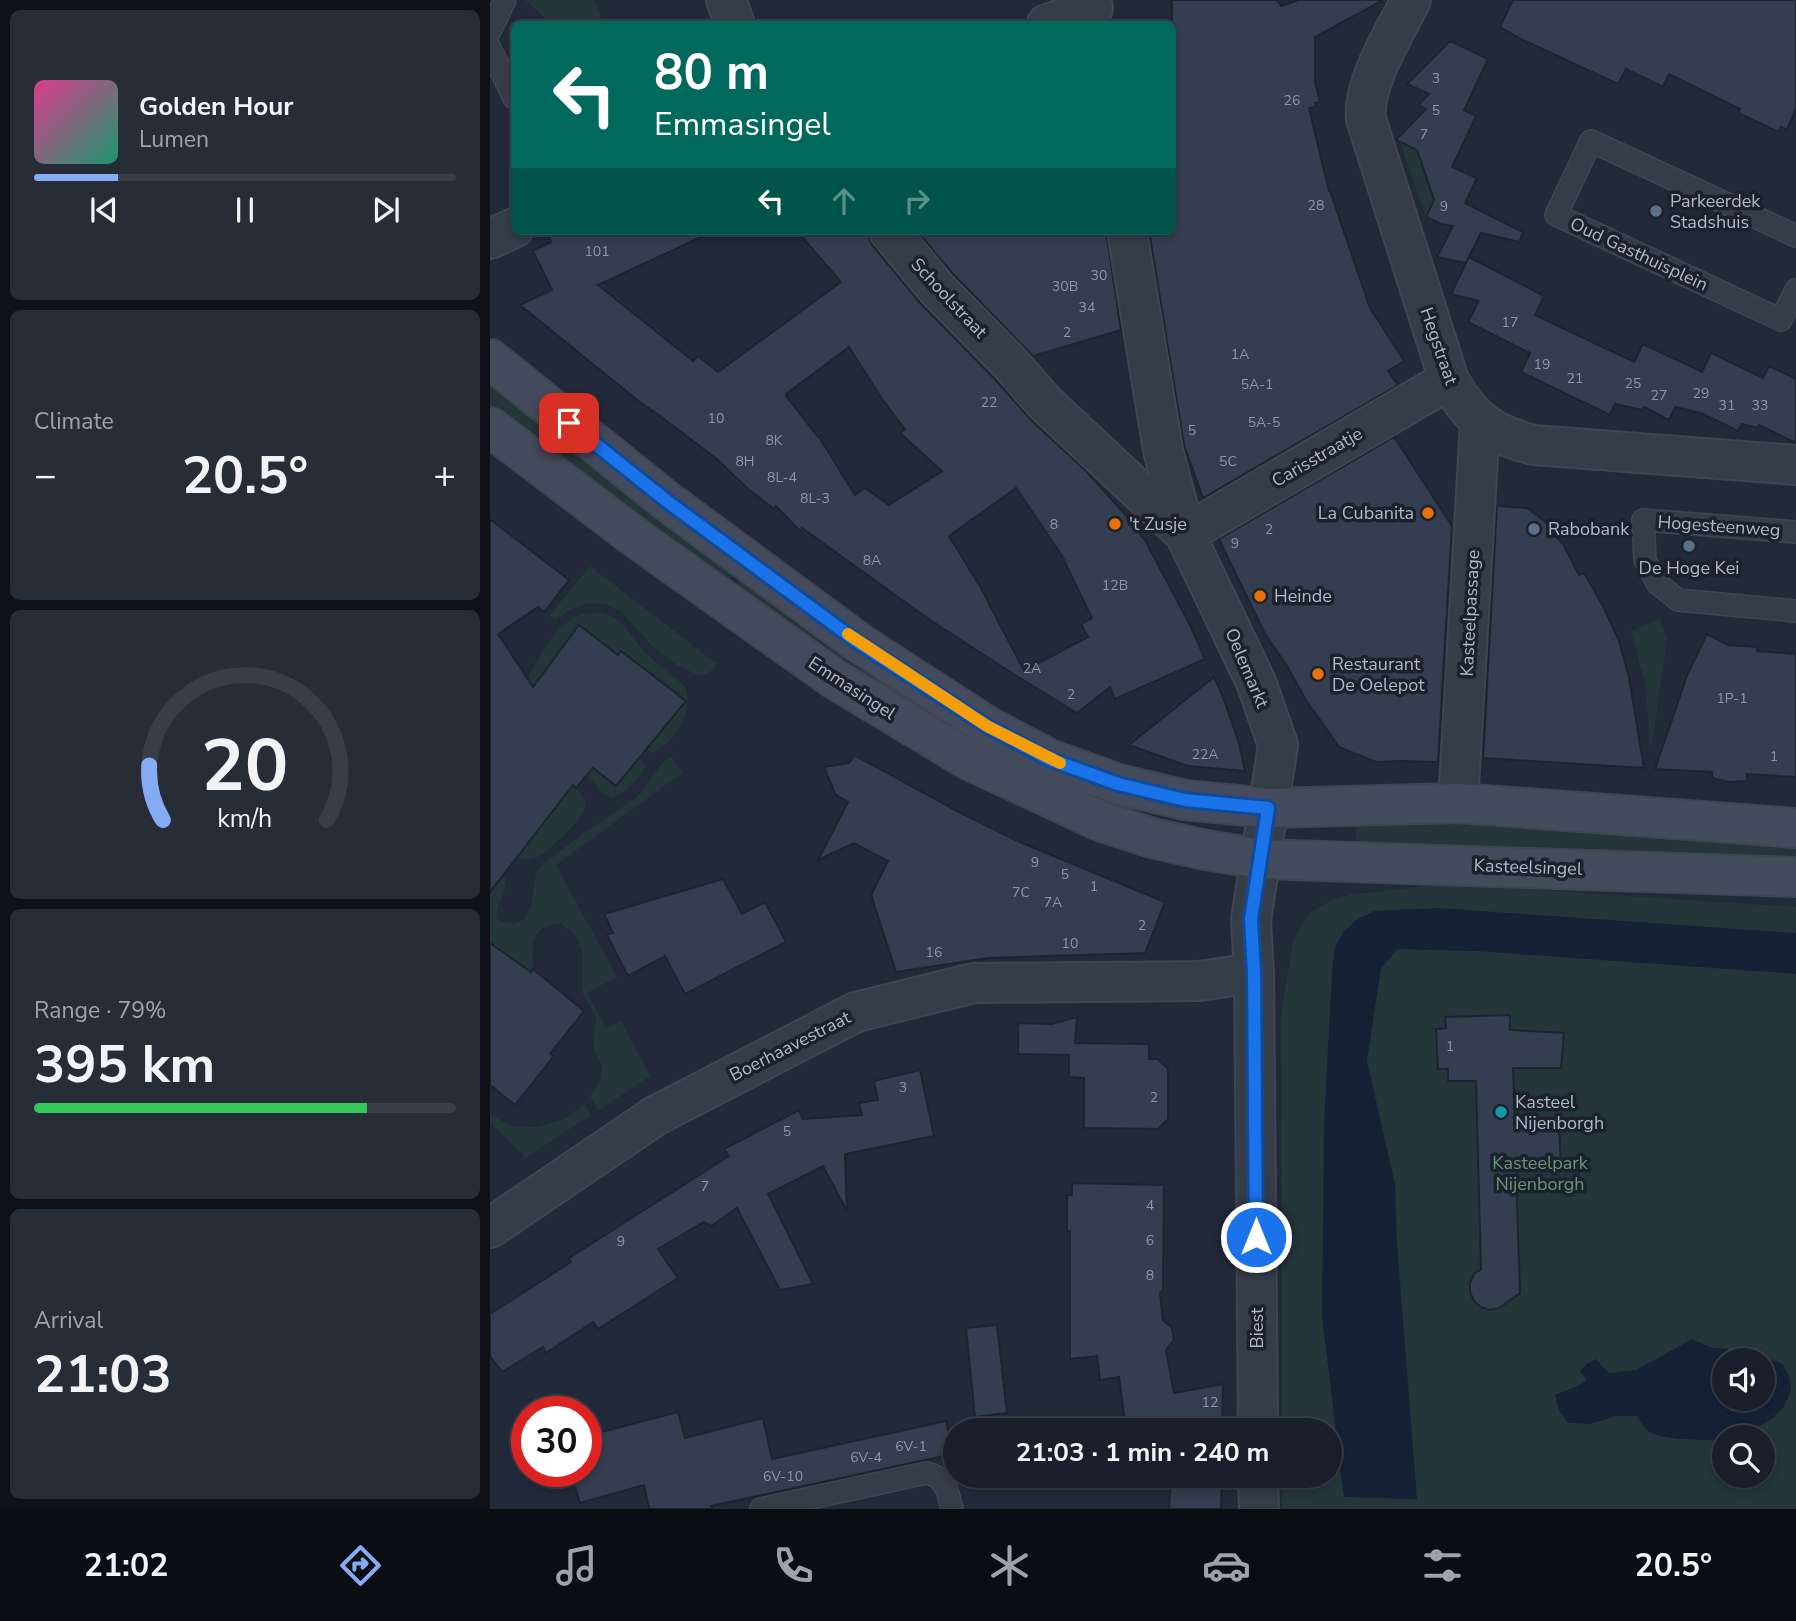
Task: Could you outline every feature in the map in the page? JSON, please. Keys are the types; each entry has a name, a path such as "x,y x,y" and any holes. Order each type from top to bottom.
{"street":[{"path":"726,0 734,21"},
{"name":"Hegstraat","path":"1411,0 1381,60 1364,106 1368,130 1449,380 1480,423 1509,439 1534,445 1796,466"},
{"path":"1058,21 1093,11"},
{"path":"490,239 511,229"},
{"name":"Schoolstraat","path":"892,235 937,289 1010,363"},
{"name":"Oelemarkt","path":"1128,235 1163,450 1185,534 1256,682 1278,745 1268,808"},
{"path":"490,359 668,502 859,643 987,726 1049,759 1118,784 1185,800 1268,808 1458,803 1796,828"},
{"name":"Oelemarkt","path":"1010,363 1045,403 1185,534"},
{"name":"Carisstraatje","path":"1185,534 1449,380"},
{"name":"Kasteelpassage","path":"1458,803 1480,423"},
{"name":"Emmasingel","path":"490,427 636,538 833,678 969,760 1100,821 1152,838 1260,859"},
{"name":"Biest","path":"1258,1418 1254,973 1251,919 1268,808"},
{"name":"Kasteelsingel","path":"1260,859 1796,877"},
{"name":"Boerhaavestraat","path":"490,1228 655,1116 856,1012 974,983 1199,981 1254,973"},
{"path":"1258,1488 1259,1509"}],"lane":[{"path":"490,31 505,0"},
{"path":"493,61 511,93"},
{"name":"Oud Gasthuisplein","path":"1796,236 1591,141 1556,215 1781,320 1796,290"},
{"name":"Hogesteenweg","path":"1796,532 1643,520 1645,560 1658,584 1678,600 1796,611"},
{"path":"761,1509 926,1473 942,1480 953,1509"}],"green space":[{"path":"525,0 595,0 602,21 549,21"},
{"path":"1400,142 1425,154 1421,163 1429,187 1438,192 1426,217"},
{"path":"490,371 739,566 723,586 490,408"},
{"path":"590,566 717,664 709,673 700,676 677,665 652,646 622,612 606,604 588,603 571,609 555,620 549,616"},
{"path":"748,572 850,648 837,667 731,592"},
{"path":"602,612 624,625 647,654 686,688 687,705 683,721 661,748 651,753 646,748 618,655 518,711 515,708 540,655 558,630 580,615"},
{"path":"1660,618 1667,640 1651,750 1645,683 1631,631"},
{"path":"638,757 643,761 645,769 631,787 611,798 587,775 593,768 615,785"},
{"path":"672,757 682,773 556,865 617,977 587,993 606,1028 621,1021 650,1076 598,1111 590,1096 600,1082 602,1066 593,1048 596,1017 582,992 582,952 576,936 561,923 538,932 533,944 531,972 490,944 490,891 502,876 505,878 505,889 497,918 502,922 514,924 523,920 531,908 536,873 544,863 638,796 662,763"},
{"path":"573,785 585,799 584,810 576,822 539,856 530,860 518,857"},
{"path":"1357,820 1796,837 1796,865 1355,842"},
{"name":"Kasteelpark Nijenborgh","path":"1442,884 1796,907 1796,1509 1282,1509 1282,1488 1342,1488 1342,1418 1282,1418 1281,1016 1293,942 1309,913 1330,901 1356,893"},
{"path":"585,1104 591,1115 526,1158 490,1123 490,1114 511,1126 537,1127 565,1119"}],"water":[{"path":"1438,908 1796,933 1796,974 1476,951 1397,949 1381,969 1367,1061 1395,1184 1397,1244 1417,1499 1344,1497 1342,1418 1334,1418 1322,1317 1324,1124 1335,947 1344,931 1359,918 1375,911"},
{"path":"1692,1339 1713,1348 1712,1411 1775,1411 1775,1361 1783,1365 1789,1376 1791,1390 1784,1407 1770,1420 1761,1425 1712,1425 1712,1440 1666,1437 1651,1433 1636,1416 1616,1416 1590,1424 1568,1423 1559,1410 1555,1395 1587,1380 1580,1371 1596,1359 1609,1373 1636,1370"}],"building":[{"path":"1172,0 1277,0 1281,6 1299,0 1383,0 1315,37 1315,82 1320,102 1315,103 1316,107 1309,108 1329,191 1370,308 1404,361 1388,371 1398,385 1203,498 1184,445 1150,235 1176,235 1176,21 1172,21"},
{"path":"1513,0 1796,0 1796,108 1787,130 1781,127 1779,132 1738,113 1740,109 1669,74 1663,87 1626,69 1618,84 1521,39 1500,27"},
{"path":"1450,41 1488,59 1464,110 1476,116 1452,167 1477,178 1465,203 1523,232 1519,242 1481,233 1466,263 1437,257 1453,226 1426,217 1434,200 1417,150 1396,140 1426,109 1418,105 1429,94 1407,84"},
{"path":"548,235 705,235 598,285 693,361 698,356 718,372 841,282 800,235 868,235 872,245 921,304 1123,512 1146,542 1205,659 1115,699 1110,687 1077,713 930,620 802,528 800,531 776,506 774,509 747,488 718,460 641,403 520,305 552,290 533,251 551,242","holes":["849,347 905,429 900,433 942,471 889,505 865,488 855,495 819,437 786,394","1016,488 1062,556 1092,618 1081,624 1088,637 1024,671 981,588 949,536"]},
{"path":"920,235 1107,235 1121,330 1033,356 953,274"},
{"path":"1469,257 1544,296 1535,315 1634,362 1643,344 1702,372 1711,353 1763,378 1769,366 1796,379 1796,443 1759,425 1757,428 1742,424 1738,431 1701,413 1675,407 1669,420 1644,407 1642,410 1615,404 1610,415 1521,372 1530,353 1468,322 1479,301 1451,294"},
{"path":"1394,437 1452,526 1438,762 1376,762 1339,747 1265,634 1219,539"},
{"path":"1497,506 1527,508 1547,523 1563,544 1579,575 1584,573 1603,606 1619,641 1629,677 1644,768 1483,758"},
{"path":"490,519 569,580 544,612 538,607 498,634 533,687 579,625 618,655 621,651 686,701 616,786 593,768 576,788 573,785 490,892"},
{"path":"1707,634 1728,645 1757,647 1757,651 1796,654 1796,777 1747,774 1747,781 1729,782 1712,778 1712,772 1655,769 1688,673"},
{"path":"1214,677 1239,743 1245,771 1188,766 1129,745"},
{"path":"854,755 1022,843 1165,902 1145,953 988,958 896,972 871,895 888,861 854,843 818,860 848,802 835,794 824,767 849,763"},
{"path":"723,879 742,914 765,902 786,942 685,994 665,956 628,976 607,935 613,933 604,914"},
{"path":"490,943 531,972 533,969 584,1011 550,1054 554,1056 515,1105 490,1085"},
{"path":"1510,1015 1510,1030 1564,1033 1561,1068 1513,1068 1515,1126 1559,1125 1561,1167 1516,1169 1520,1293 1499,1308 1490,1310 1474,1301 1470,1292 1474,1274 1481,1269 1476,1081 1448,1081 1448,1069 1438,1069 1436,1029 1446,1028 1445,1017"},
{"path":"1077,1017 1075,1043 1149,1044 1149,1059 1158,1059 1168,1069 1168,1119 1158,1129 1084,1128 1084,1078 1069,1077 1069,1055 1018,1054 1018,1023 1052,1024"},
{"path":"920,1070 934,1136 845,1154 847,1211 823,1166 768,1194 813,1284 780,1290 737,1208 711,1226 704,1222 658,1249 678,1278 598,1329 593,1322 546,1353 543,1347 502,1372 490,1356 490,1314 571,1262 569,1258 729,1156 724,1149 799,1110 803,1119 862,1115 859,1103 878,1100 874,1081"},
{"path":"1072,1183 1164,1185 1163,1290 1160,1293 1163,1320 1172,1328 1174,1340 1166,1350 1174,1393 1223,1384 1222,1418 1124,1418 1119,1377 1100,1380 1097,1356 1070,1359 1070,1231 1067,1231 1067,1195 1072,1195"},
{"path":"997,1325 1007,1413 975,1417 966,1328"},
{"path":"678,1412 685,1438 763,1418 772,1459 943,1422 943,1456 711,1506 712,1509 649,1509 644,1485 580,1503 575,1487 602,1487 602,1432"},
{"path":"1170,1488 1222,1488 1221,1509 1169,1509"}],"slow traffic":[{"path":"848,634 987,726 1060,763"}],"place":[{"name":"Parkeerdek Stadshuis","path":"1656,211"},
{"name":"La Cubanita","path":"1428,513"},
{"name":"'t Zusje","path":"1115,524"},
{"name":"Rabobank","path":"1534,529"},
{"name":"De Hoge Kei","path":"1689,546"},
{"name":"Heinde","path":"1260,596"},
{"name":"Restaurant De Oelepot","path":"1318,674"},
{"name":"Kasteel Nijenborgh","path":"1501,1112"}],"route":[{"path":"569,423 668,502 859,643 987,726 1049,759 1118,784 1185,800 1268,808 1251,919 1254,973 1256,1237"}]}
